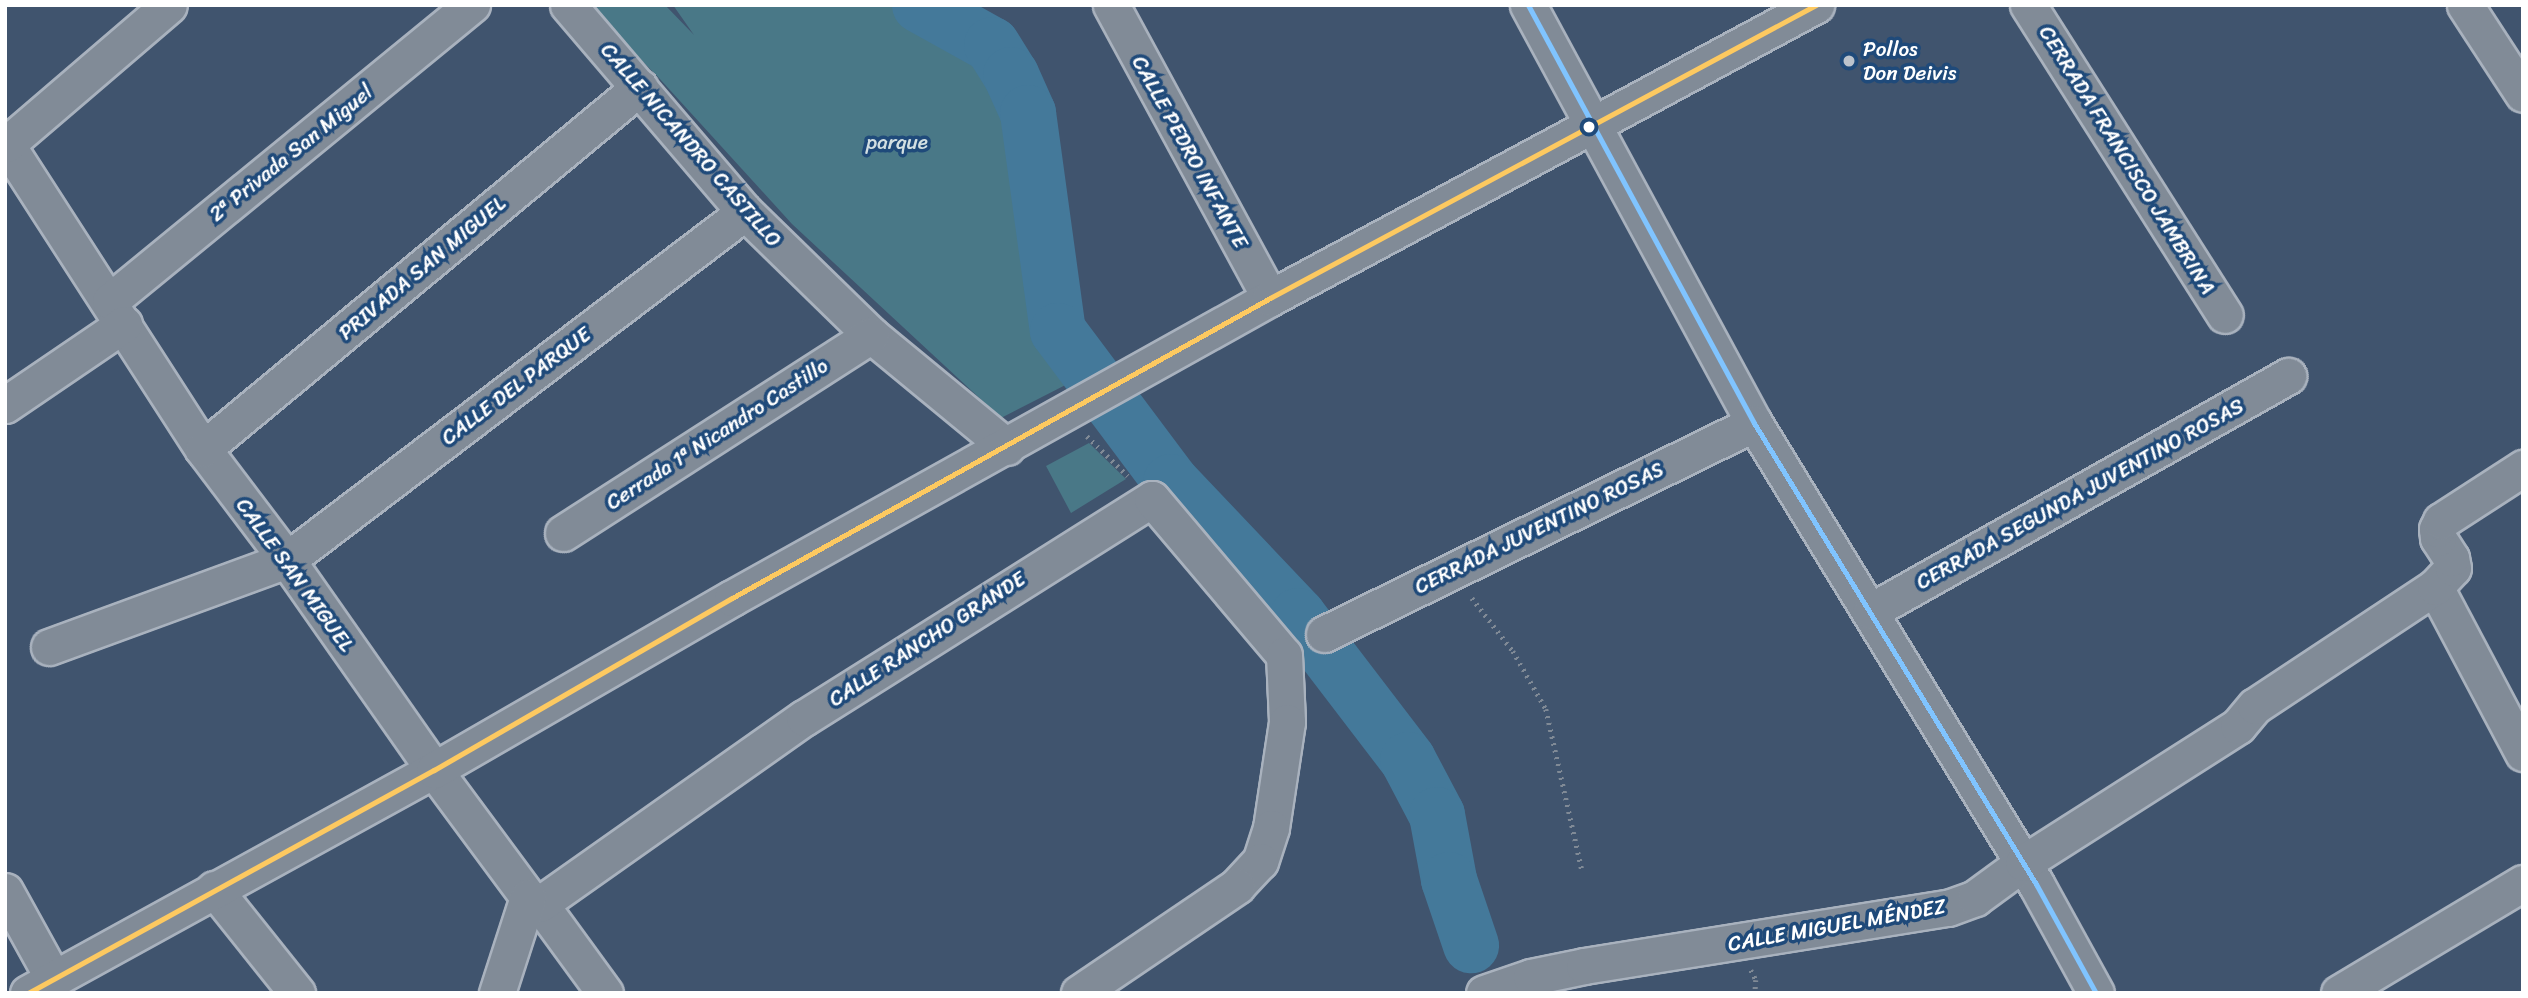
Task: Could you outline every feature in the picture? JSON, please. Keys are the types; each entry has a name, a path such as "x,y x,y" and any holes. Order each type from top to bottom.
{"street":[{"path":"6,143 169,5"},
{"name":"2ª Privada San Miguel","path":"5,405 117,312 472,5"},
{"name":"CALLE NICANDRO CASTILLO","path":"568,5 745,212 871,335 1019,440"},
{"name":"CALLE PEDRO INFANTE","path":"1111,5 1270,298"},
{"path":"1528,5 1754,423 2023,863 2096,993"},
{"path":"5,891 41,986 433,770 732,598 1270,298 1816,5"},
{"name":"CERRADA FRANCISCO JAMBRINA","path":"2028,5 2225,315"},
{"path":"2465,5 2523,94"},
{"name":"PRIVADA SAN MIGUEL","path":"204,449 640,87"},
{"name":"CALLE SAN MIGUEL","path":"6,143 204,449 287,560 433,770 605,993"},
{"name":"CALLE DEL PARQUE","path":"50,647 287,560 745,212"},
{"name":"Cerrada 1ª Nicandro Castillo","path":"563,533 871,335"},
{"name":"CERRADA SEGUNDA JUVENTINO ROSAS","path":"1871,611 2288,376"},
{"name":"CERRADA JUVENTINO ROSAS","path":"1324,634 1754,423"},
{"path":"2517,472 2441,521 2437,529 2438,538 2451,558 2453,568 2435,587 2523,753"},
{"path":"1080,993 1237,886 1260,862 1271,828 1286,722 1284,655 1152,499"},
{"name":"CALLE RANCHO GRANDE","path":"534,901 804,718 1152,499"},
{"name":"CALLE MIGUEL MÉNDEZ","path":"1484,993 1531,977 1948,908 1975,898 2023,863 2238,726 2255,706 2435,587"},
{"path":"2339,993 2523,883"},
{"path":"214,889 297,993"},
{"path":"496,993 534,901"}],"path":[{"path":"1019,440 1086,436 1152,499"},
{"path":"1448,572 1483,611 1513,651 1546,709 1582,870"}],"green space":[{"name":"parque","path":"587,5 665,5 694,35 673,5 920,5 992,45 1011,75 1028,113 1058,331 1089,373 1001,418 792,224 659,78"},
{"path":"1089,443 1126,479 1071,513 1046,466"}],"waterway":[{"path":"920,5 992,45 1011,75 1028,113 1058,331 1171,482 1298,616 1408,760 1437,815 1449,880 1471,945"}],"transit line":[{"path":"1528,5 1754,423 2036,884 2096,993"},
{"path":"28,993 434,770 732,598 1270,298 1816,5"}],"place":[{"name":"Pollos Don Deivis","path":"1849,61"}]}
